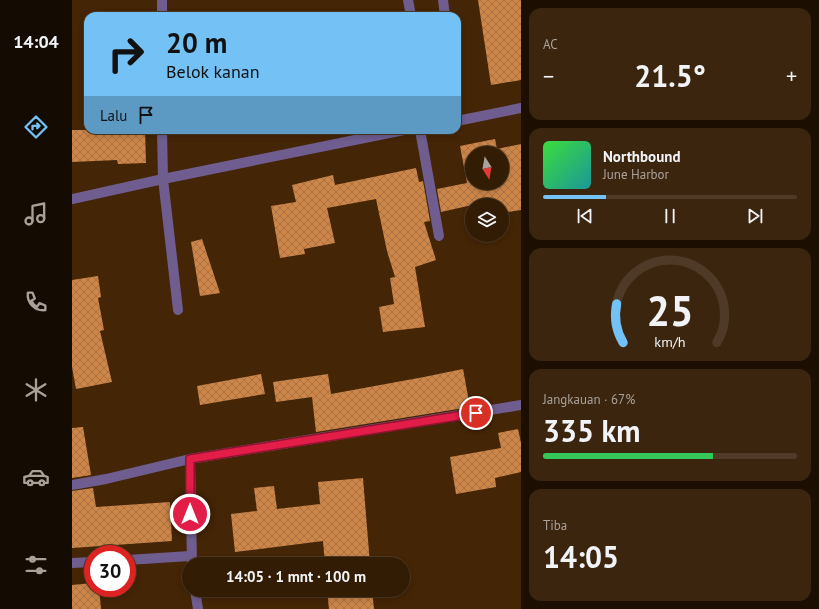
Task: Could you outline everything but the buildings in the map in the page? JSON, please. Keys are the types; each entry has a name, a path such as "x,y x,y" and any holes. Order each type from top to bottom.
{"street":[{"path":"162,0 162,12"},
{"path":"408,0 410,12"},
{"path":"443,0 444,12"},
{"path":"461,118 521,108"},
{"path":"162,134 163,179 178,310"},
{"path":"72,199 384,134"},
{"path":"421,134 439,236"},
{"path":"72,485 106,479 190,459 521,405"},
{"path":"190,459 191,557"},
{"path":"136,560 182,560"},
{"path":"72,563 84,562"},
{"path":"196,597 198,609"}],"route":[{"path":"190,514 190,459 476,413"}]}
